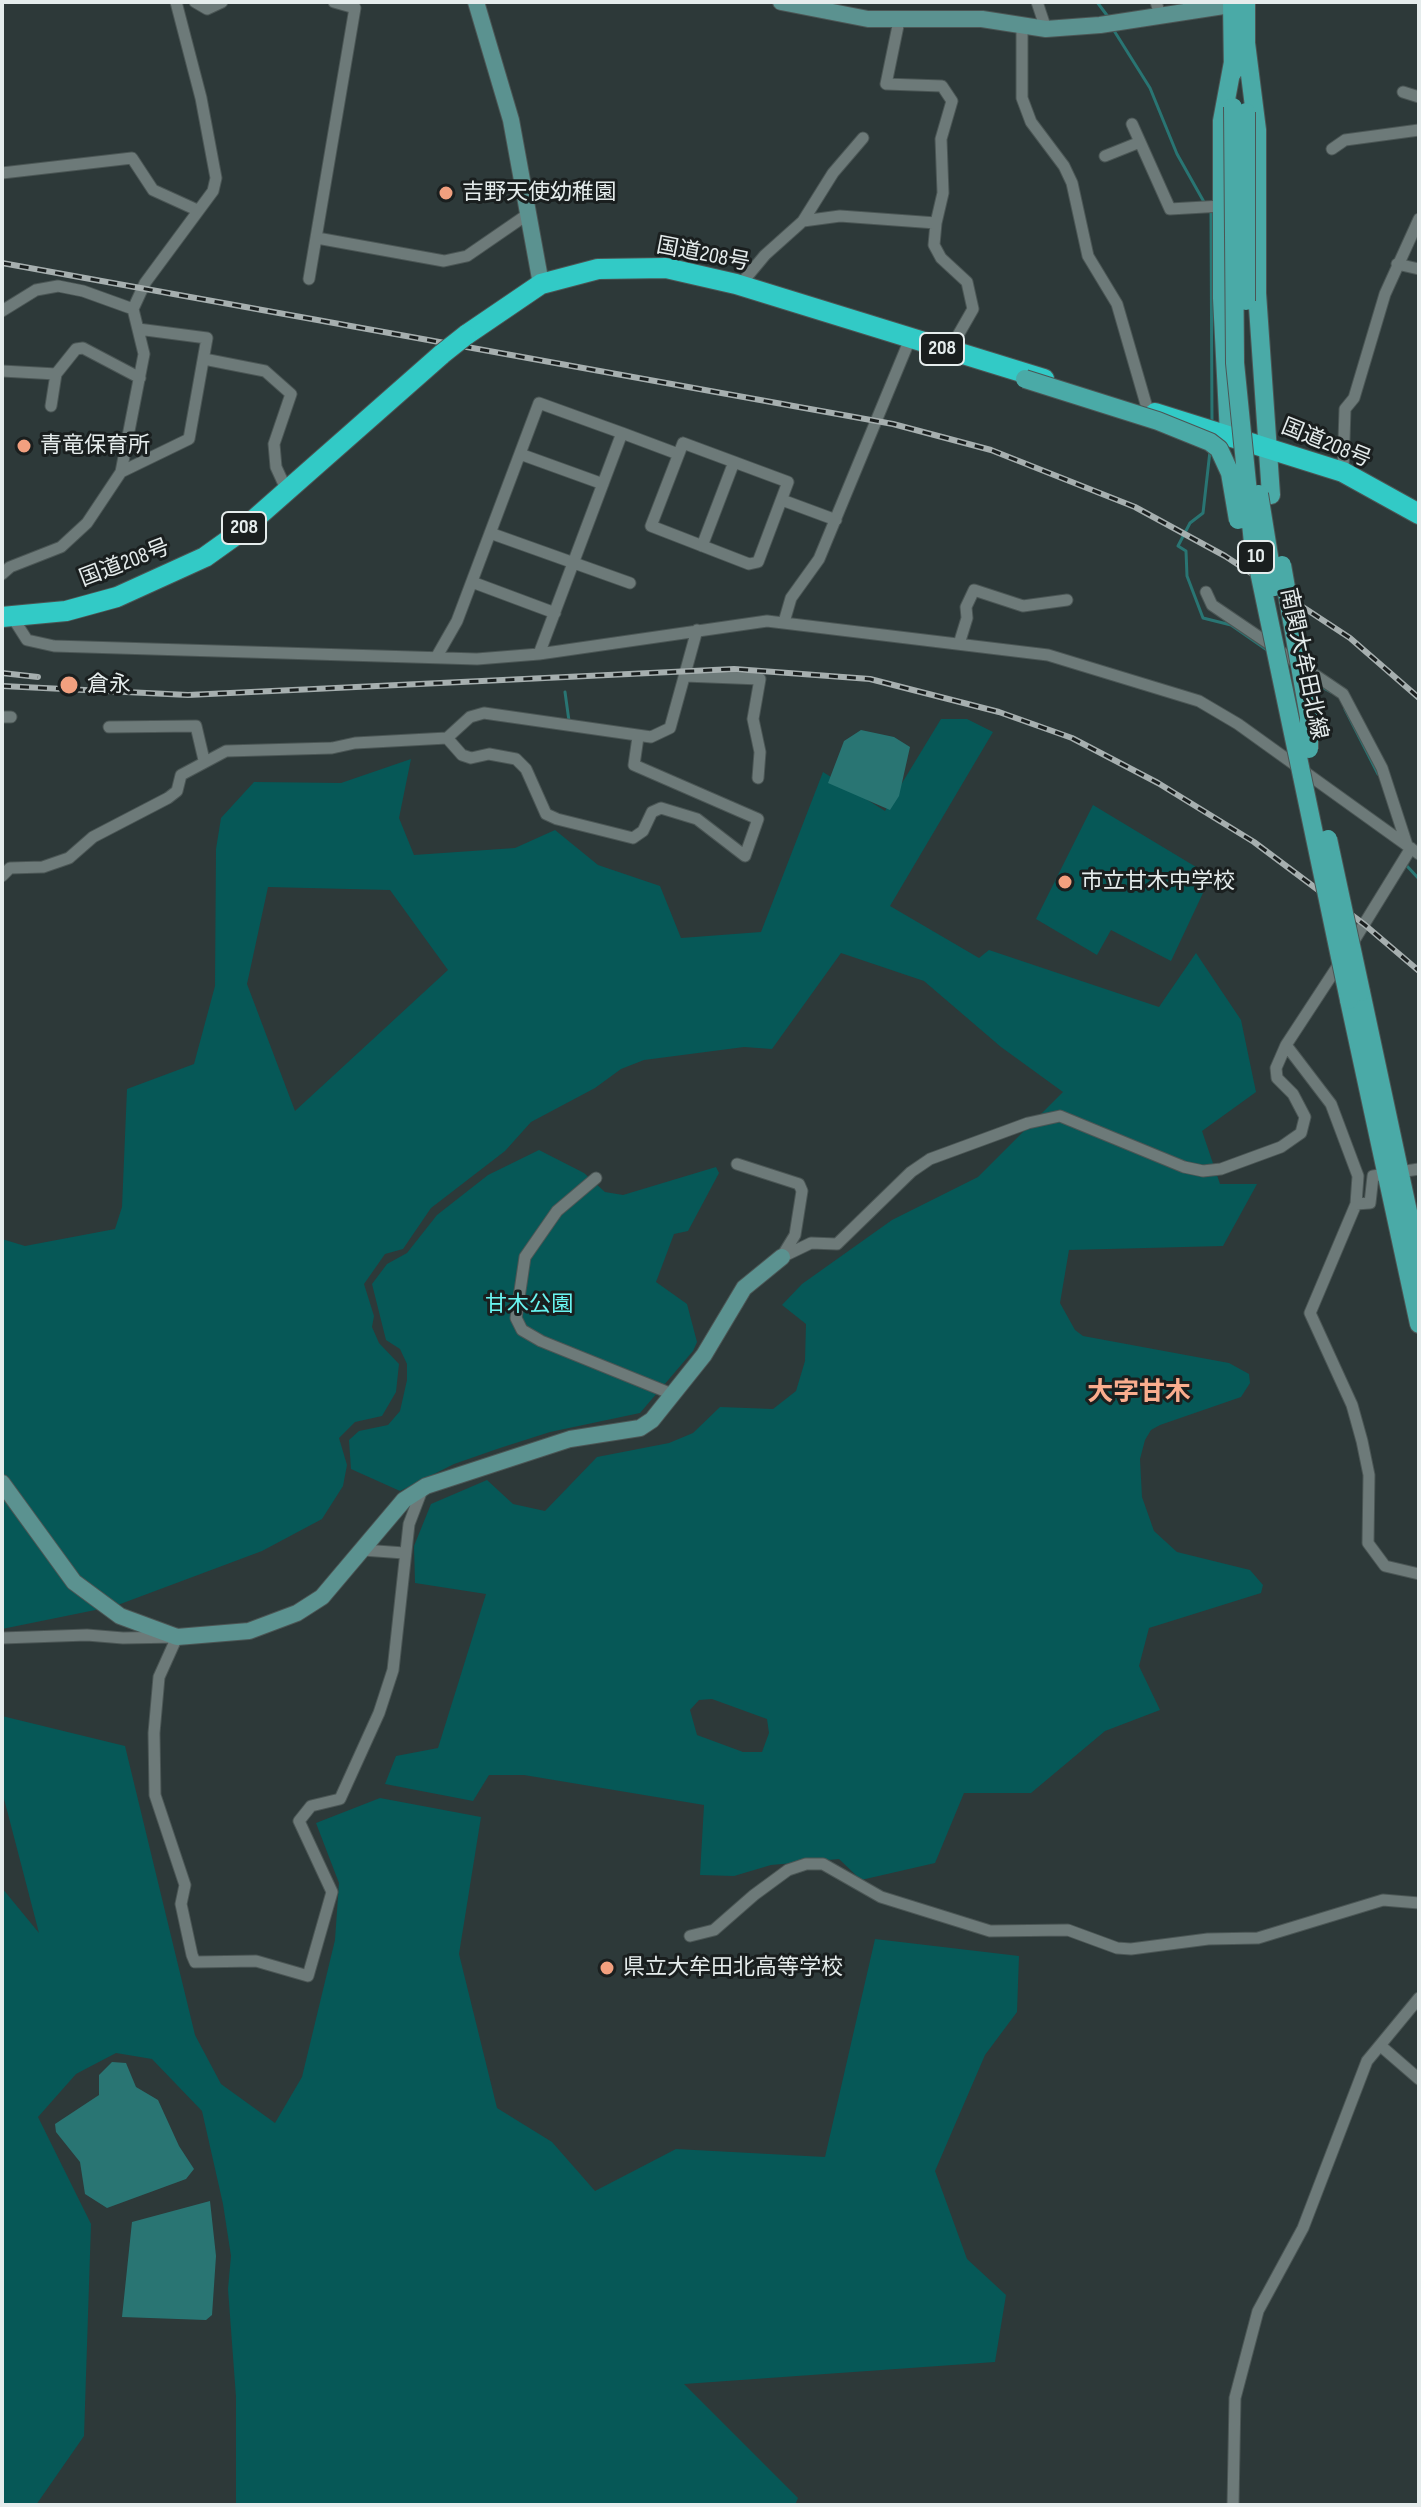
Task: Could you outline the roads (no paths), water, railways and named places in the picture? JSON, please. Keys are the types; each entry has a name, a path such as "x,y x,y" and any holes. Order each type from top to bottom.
{"highway":[{"name":"国道208号","path":"8,618 66,611 117,597 175,574 240,532 466,335 541,284 598,269 666,268 740,285 1265,445 1343,472 1419,514"}],"main road":[{"name":"南関大牟田北線","path":"1241,3 1246,43 1233,273 1239,418 1253,543 1393,1172 1419,1324"},
{"name":"南関大牟田北線","path":"1241,3 1233,62 1240,109 1251,428 1276,597 1309,749 1355,996"},
{"path":"1246,43 1257,130 1257,293 1265,445 1309,717 1309,749"},
{"path":"1229,434 1222,298 1222,121 1233,62"},
{"path":"954,352 1025,379 1158,421 1202,438 1219,449 1230,473 1254,591 1286,701"},
{"name":"南関大牟田北線","path":"1393,1172 1419,1263"}],"street":[{"path":"2,574 10,567 61,547 87,523 121,472 144,354 133,309 145,283 213,191 216,178 201,98 176,2"},
{"path":"195,2 207,9 222,2"},
{"path":"309,279 355,8 334,2"},
{"path":"476,2 511,120 541,284"},
{"path":"781,2 899,21 982,19 1046,29 1158,8 1241,3"},
{"path":"1037,2 1046,29"},
{"path":"899,21 886,84 942,86 952,101 941,139 943,193 934,245 941,258 967,282 973,309 954,352"},
{"path":"1022,26 1022,98 1031,122 1064,166 1072,183 1088,256 1117,304 1148,411"},
{"path":"1403,92 1419,97"},
{"path":"1132,124 1170,209 1222,206"},
{"path":"1332,149 1345,140 1419,130"},
{"path":"740,285 765,255 803,221 833,173 863,138"},
{"path":"1105,156 1140,142"},
{"path":"2,173 132,158 153,190 197,210"},
{"path":"317,238 444,261 467,256 528,214"},
{"path":"803,221 840,216 936,223"},
{"path":"1343,472 1345,409 1354,398 1397,264 1419,219"},
{"path":"1397,264 1419,269"},
{"path":"2,311 36,290 58,286 83,291 133,309"},
{"path":"121,472 189,439 207,338 138,329"},
{"path":"784,622 791,598 819,559 910,339"},
{"path":"51,406 56,374 76,349 83,348 140,378"},
{"path":"204,359 265,371 291,394 274,444 276,467 287,491"},
{"path":"2,371 56,374"},
{"path":"437,656 457,621 539,403 678,454"},
{"path":"539,654 622,433"},
{"path":"683,443 788,482 758,562 749,564 651,526 678,454 683,443"},
{"path":"520,454 603,484"},
{"path":"702,546 734,462"},
{"path":"782,500 836,520"},
{"path":"490,533 630,583"},
{"path":"472,582 555,613"},
{"path":"959,644 966,607 974,590 1023,606 1067,600"},
{"path":"1206,592 1212,605 1224,609 1311,675 1343,694 1382,768 1413,849"},
{"path":"8,618 27,640 54,646 477,659 539,654 767,621 1078,661 1199,701 1238,724 1413,849"},
{"path":"2,876 10,868 43,867 69,858 93,837 177,791 181,775 204,760 226,751 332,748 355,743 447,738 470,717 484,713 651,737 670,728 697,630"},
{"path":"685,676 760,679 753,719 760,752 758,778"},
{"path":"109,727 196,726 204,760"},
{"path":"447,738 462,755 471,758 489,754 516,759 526,769 546,814 557,819 633,838 643,831 652,812 661,808 697,819 745,856 758,819 634,765 638,737"},
{"path":"2,1638 87,1635 177,1637 249,1631 297,1613 322,1597 404,1500 422,1490 570,1439 640,1428 704,1355 744,1288 782,1257 811,1243 837,1244 911,1172 930,1159 1028,1123 1060,1116 1184,1167 1203,1171 1221,1169 1294,1140 1305,1125 1301,1106 1277,1078 1276,1068 1286,1045 1413,849"},
{"path":"1286,1045 1331,1104 1358,1176 1356,1204 1310,1313 1352,1405 1362,1441 1369,1475 1368,1543 1385,1566 1419,1574"},
{"path":"737,1164 799,1184 802,1191 795,1235 782,1257"},
{"path":"1356,1204 1370,1203 1373,1176 1419,1169"},
{"path":"596,1178 557,1211 525,1257 516,1318 522,1330 541,1341 672,1394"},
{"path":"2,1483 74,1582 128,1621 177,1637"},
{"path":"177,1637 159,1677 154,1733 155,1795 185,1885 181,1904 192,1955 195,1962 256,1961 308,1976 332,1892 299,1821 311,1806 340,1799 379,1713 393,1670 404,1553 422,1490"},
{"path":"363,1550 404,1553"},
{"path":"690,1936 714,1930 788,1870 806,1864 823,1864 881,1897 990,1931 1068,1930 1117,1948 1131,1949 1208,1939 1258,1938 1383,1900 1419,1903"},
{"path":"1233,2505 1235,2398 1258,2311 1303,2228 1367,2061 1382,2047 1419,1998"},
{"path":"1382,2047 1419,2079"}],"waterway":[{"path":"1097,2 1109,18"},
{"path":"1113,29 1150,88 1177,154 1204,202"},
{"path":"1211,211 1212,423"},
{"path":"1210,451 1203,513 1190,523 1178,546 1186,551 1187,576 1203,618 1231,625 1267,650"},
{"path":"1309,680 1331,692"},
{"path":"565,692 569,721"},
{"path":"1345,709 1378,774"},
{"path":"1406,865 1419,879"}],"railway":[{"path":"2,263 893,424 991,450 1135,507 1225,556 1350,638 1419,698"},
{"path":"2,686 188,695 734,669 870,679 999,712 1072,738 1158,783 1254,842 1365,925 1419,971"},
{"path":"2,673 38,677"}],"place":[{"name":"吉野天使幼稚園","path":"446,193"},
{"name":"青竜保育所","path":"24,446"},
{"name":"倉永","path":"69,685"},
{"name":"市立甘木中学校","path":"1065,882"},
{"name":"県立大牟田北高等学校","path":"607,1968"}],"district":[{"name":"大字甘木","path":"1139,1393"}],"park label":[{"name":"甘木公園","path":"529,1305"}]}
